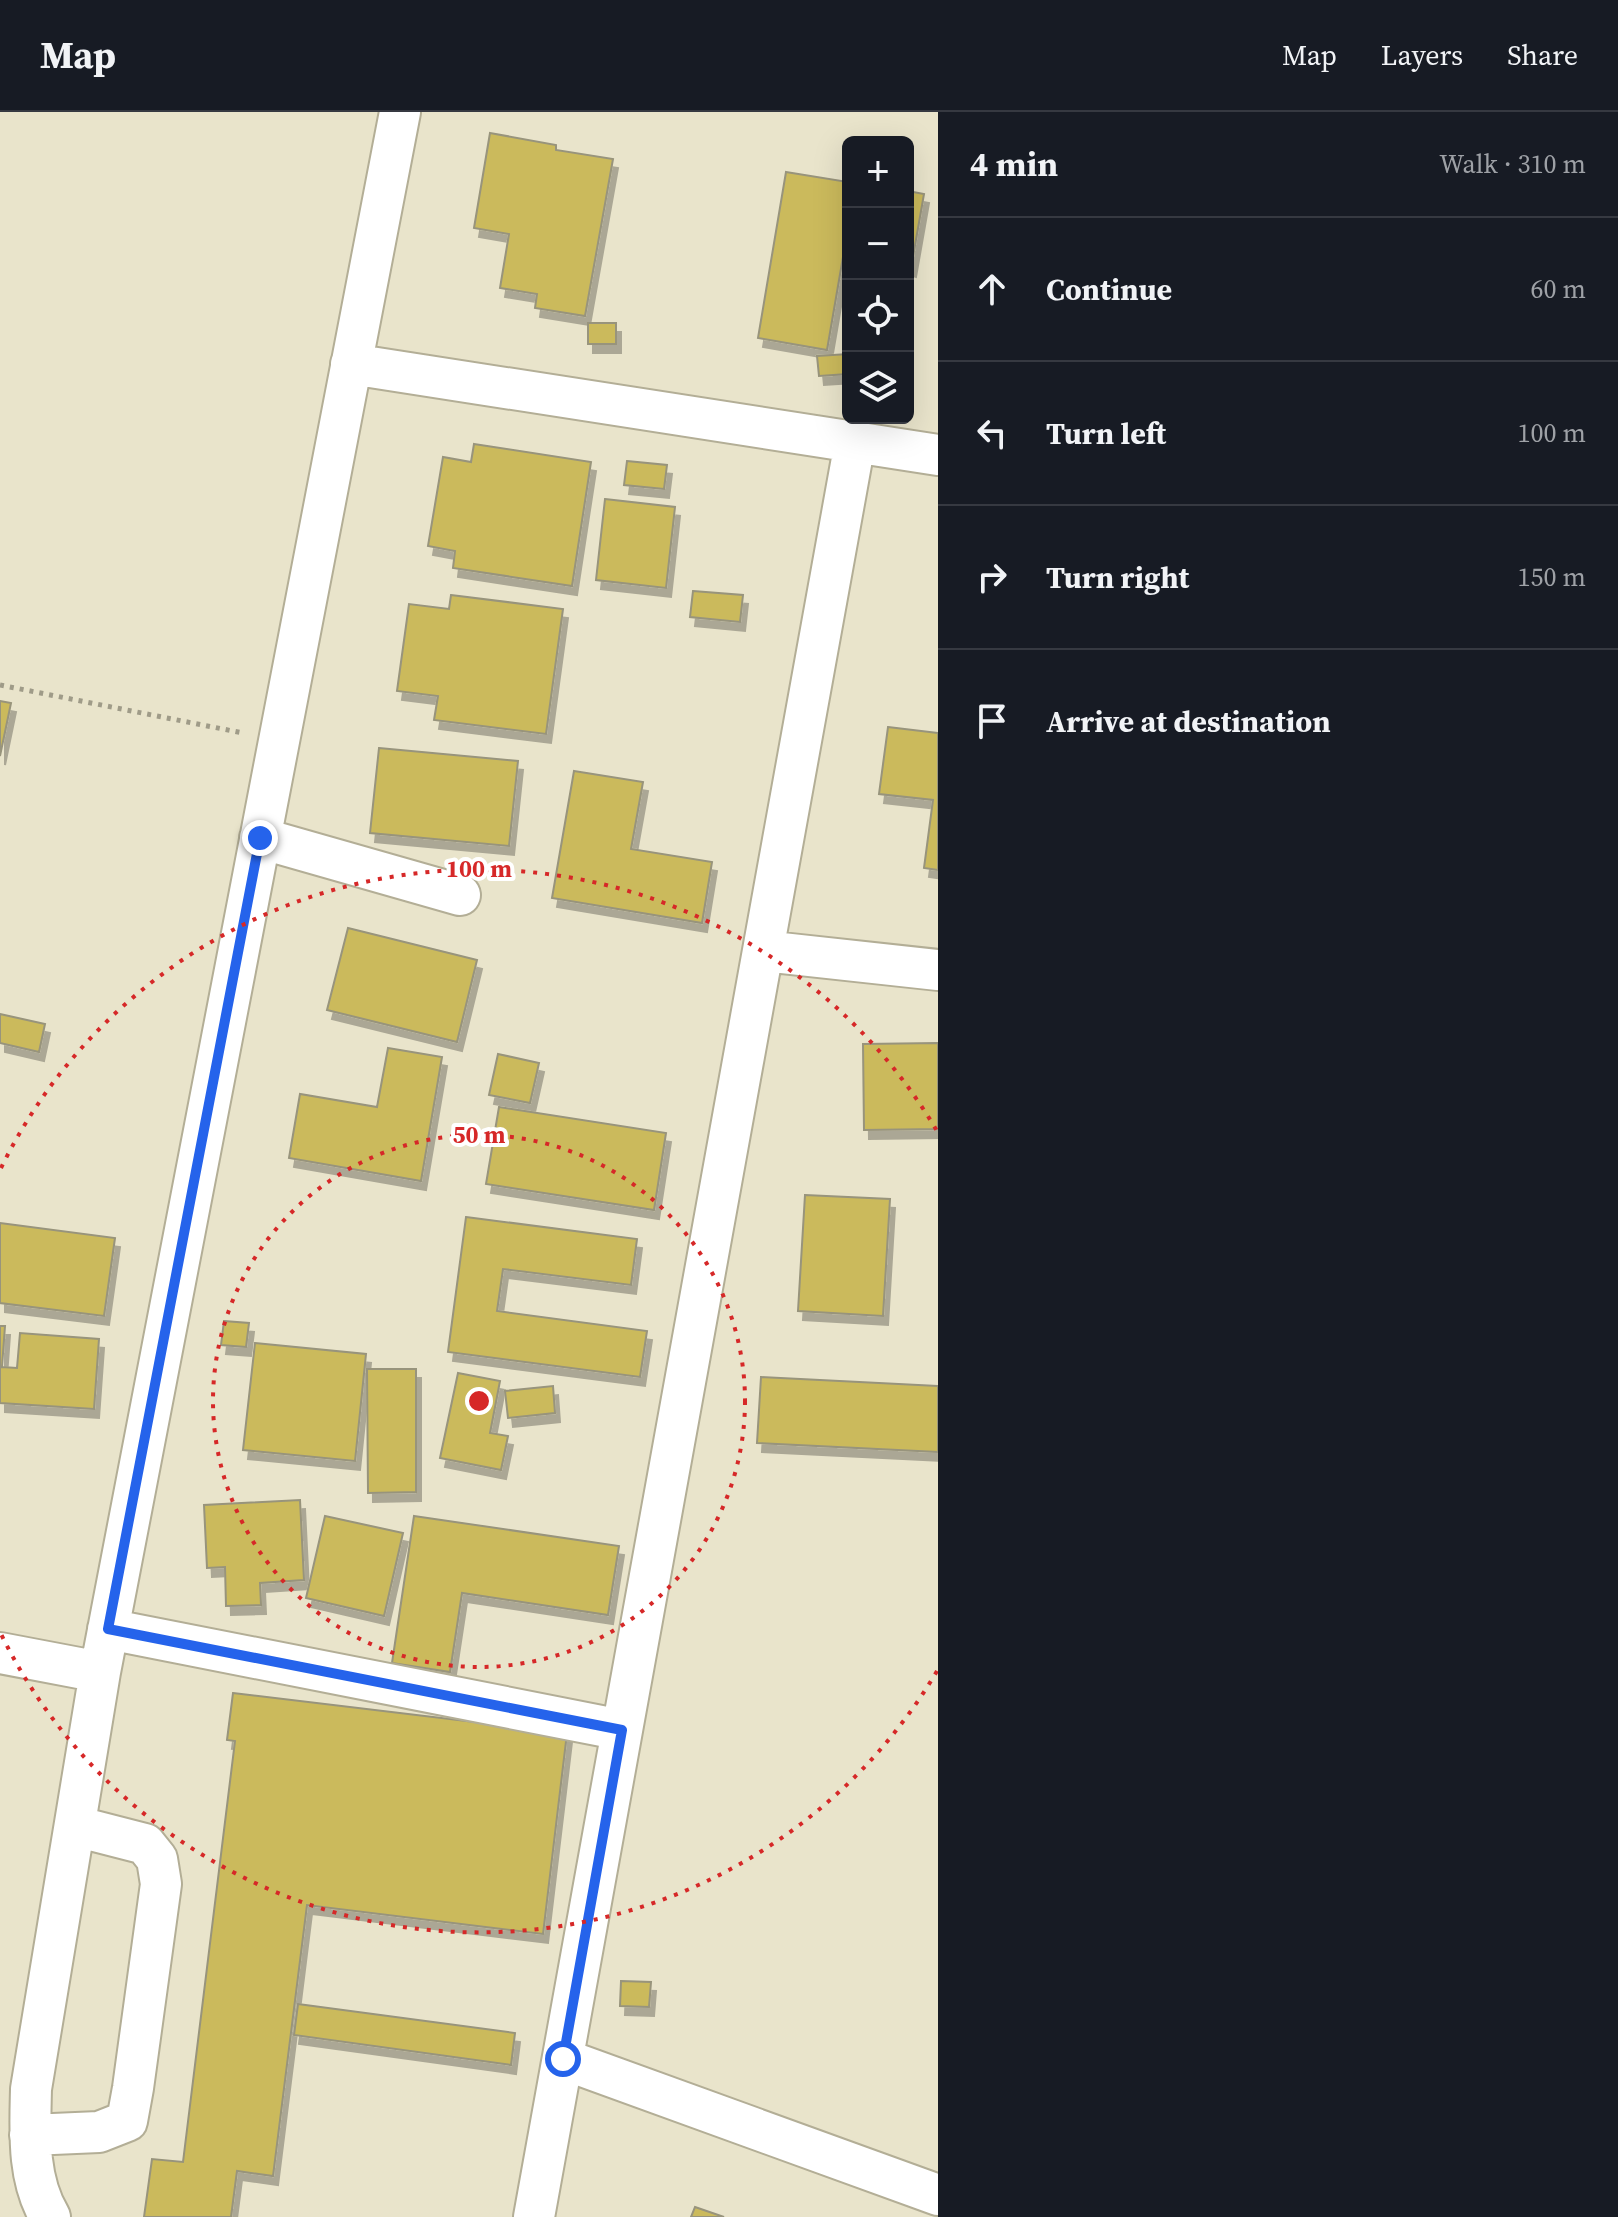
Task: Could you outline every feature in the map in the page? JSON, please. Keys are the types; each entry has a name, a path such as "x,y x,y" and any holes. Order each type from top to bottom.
{"street":[{"path":"50,2217 34,2175 30,2135 31,2089 100,1672 400,112"},
{"path":"351,364 938,455"},
{"path":"534,2217 855,442"},
{"path":"260,838 460,895"},
{"path":"763,951 938,970"},
{"path":"108,1629 622,1730"},
{"path":"0,1653 100,1672"},
{"path":"30,2135 99,2132 127,2121 133,2088 161,1884 157,1859 145,1844 75,1826"},
{"path":"563,2059 938,2195"}],"path":[{"path":"0,685 279,740"}],"building":[{"path":"490,133 556,145 556,150 613,159 585,316 535,308 537,294 500,288 509,234 474,228"},
{"path":"786,172 842,181 842,263 827,350 758,338"},
{"path":"914,192 924,194 914,251"},
{"path":"588,323 616,323 616,344 588,344"},
{"path":"842,354 842,374 819,376 817,356"},
{"path":"474,444 591,462 572,586 453,568 455,551 428,546 443,457 471,462"},
{"path":"627,461 667,465 664,489 624,485"},
{"path":"605,499 675,507 666,588 596,580"},
{"path":"693,591 743,595 740,622 690,617"},
{"path":"451,595 563,609 546,734 434,720 438,696 397,691 409,604 449,609"},
{"path":"0,701 11,703 0,756"},
{"path":"888,727 938,733 938,870 924,868 933,800 879,794"},
{"path":"379,748 518,761 509,846 370,833"},
{"path":"574,771 643,782 631,849 712,862 702,923 552,898"},
{"path":"348,928 477,960 457,1042 327,1010"},
{"path":"0,1014 45,1024 39,1052 0,1043"},
{"path":"938,1043 938,1129 864,1130 863,1044"},
{"path":"388,1048 442,1057 421,1181 289,1158 300,1094 377,1107"},
{"path":"498,1054 539,1063 530,1103 489,1095"},
{"path":"499,1107 666,1133 654,1210 486,1184"},
{"path":"805,1195 890,1199 883,1316 798,1311"},
{"path":"466,1217 637,1239 631,1285 503,1269 497,1311 647,1331 640,1377 448,1352"},
{"path":"0,1223 115,1238 104,1316 0,1303"},
{"path":"224,1321 249,1323 246,1347 221,1345"},
{"path":"0,1326 5,1326 2,1367 17,1368 20,1333 99,1339 94,1409 0,1403"},
{"path":"255,1343 366,1354 355,1461 243,1450"},
{"path":"367,1369 416,1369 416,1492 368,1493"},
{"path":"458,1373 500,1381 490,1433 508,1436 501,1470 440,1458"},
{"path":"761,1377 938,1386 938,1452 757,1443"},
{"path":"553,1386 555,1413 508,1418 505,1391"},
{"path":"300,1500 304,1580 260,1583 261,1605 226,1606 225,1567 207,1568 204,1505"},
{"path":"325,1516 403,1533 384,1616 306,1598"},
{"path":"414,1516 619,1546 608,1615 462,1593 450,1672 392,1663"},
{"path":"233,1693 567,1733 543,1934 307,1905 273,2176 237,2171 231,2217 144,2217 152,2159 183,2162 235,1741 227,1740"},
{"path":"621,1981 651,1982 649,2007 620,2006"},
{"path":"298,2004 515,2033 511,2065 294,2035"},
{"path":"695,2207 724,2217 691,2217"}],"route":[{"path":"260,838 108,1629 622,1730 563,2059"}]}
